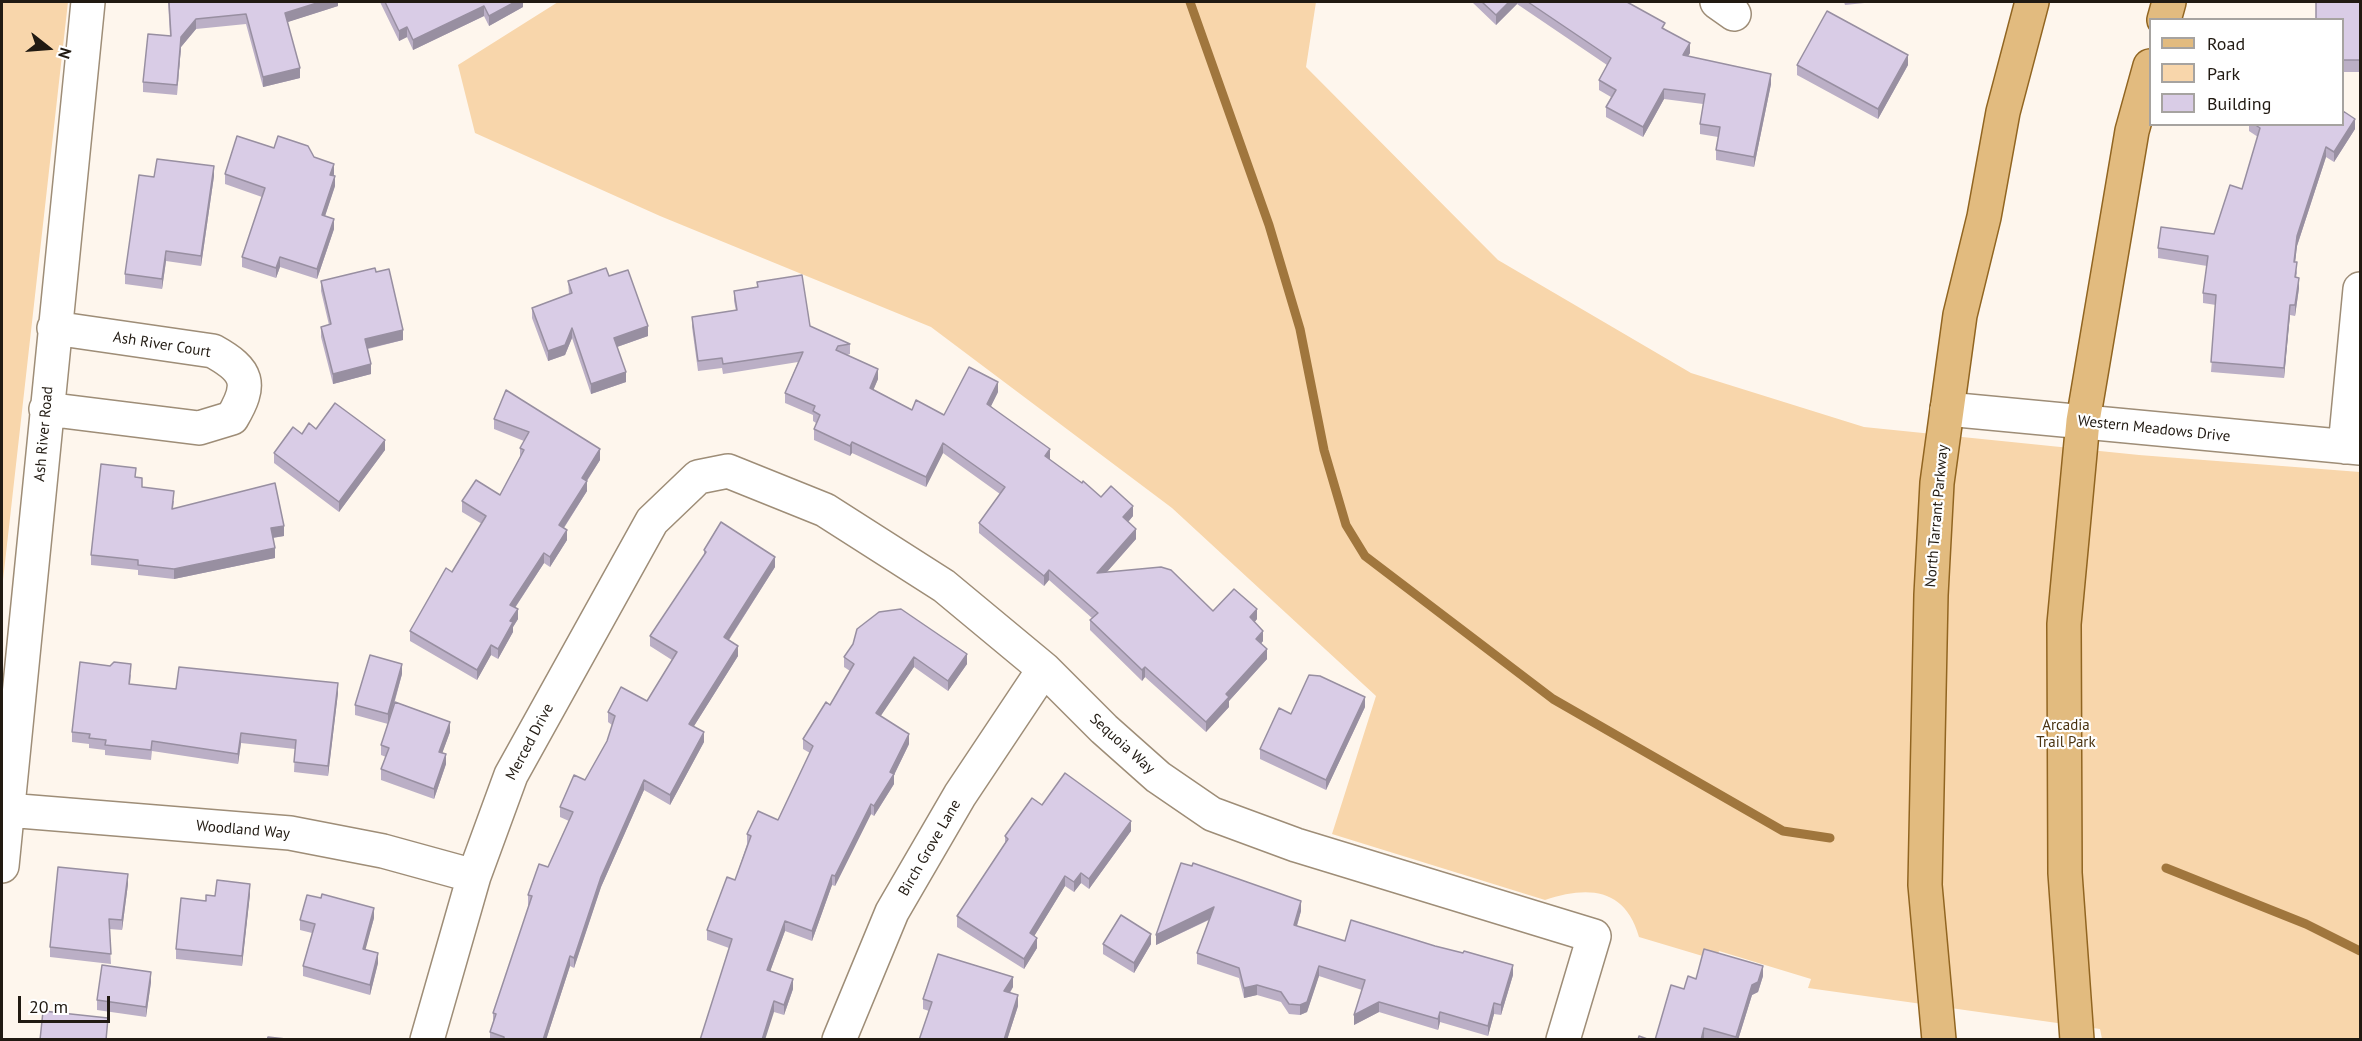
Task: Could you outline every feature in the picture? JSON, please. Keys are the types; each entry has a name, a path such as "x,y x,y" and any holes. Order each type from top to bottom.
{"main road":[{"name":"North Tarrant Parkway","path":"1939,1040 1925,885 1931,595 1937,483 1960,315 1984,217 2003,112 2032,2"},
{"path":"2165,18 2169,2"},
{"path":"2077,1040 2065,873 2064,624 2083,421 2132,131 2149,73"}],"street":[{"name":"Ash River Road","path":"2,866 88,2"},
{"path":"2353,447 2361,289"},
{"name":"Ash River Court","path":"46,409 200,428 232,418 244,396 243,377 234,363 213,351 54,328"},
{"name":"Western Meadows Drive","path":"1947,410 2353,447"},
{"name":"Sequoia Way","path":"698,477 729,471 825,510 944,586 1044,669 1104,729 1158,777 1212,814 1296,845 1594,936 1563,1040"},
{"name":"Merced Drive","path":"427,1040 474,876 511,775 651,521 698,477"},
{"name":"Birch Grove Lane","path":"839,1040 892,912 960,795 1044,669"},
{"name":"Woodland Way","path":"7,810 290,833 383,851 474,876"}],"green space":[{"path":"2,2 68,2 2,589"},
{"name":"Arcadia Trail Park","path":"558,2 1316,2 1306,67 1498,260 1691,373 1864,427 2139,455 2360,472 2360,1039 2102,1039 2100,1029 1808,988 1811,979 1719,951 1716,960 1639,937 1633,920 1624,908 1603,894 1575,893 1545,900 1332,834 1376,696 1172,508 931,327 660,216 475,133 458,65"}],"building":[{"path":"169,2 320,2 285,13 300,68 263,77 246,14 196,19 181,37 177,85 143,82 148,34 171,36"},
{"path":"385,2 515,2 489,16 484,6 413,40 407,27 399,31"},
{"path":"1482,2 1509,2 1496,15"},
{"path":"1528,2 1627,2 1665,23 1662,28 1690,43 1683,55 1771,74 1754,157 1716,150 1720,127 1700,124 1705,94 1664,89 1643,127 1606,107 1616,90 1599,80 1611,58"},
{"path":"2316,2 2361,2 2361,60 2344,60 2344,18 2316,18"},
{"path":"1827,11 1908,55 1878,109 1797,65"},
{"path":"2344,112 2355,119 2334,152 2326,147 2297,236 2294,262 2297,262 2295,277 2299,278 2295,305 2290,305 2284,368 2211,362 2216,295 2203,293 2208,256 2158,248 2161,227 2214,234 2230,185 2242,189 2260,128 2257,126 2344,126"},
{"path":"237,136 274,148 278,136 308,146 314,157 334,164 330,175 335,176 322,215 334,219 317,269 280,257 276,268 242,257 265,188 225,174"},
{"path":"157,159 214,166 201,256 166,251 162,279 125,274 139,175 154,177"},
{"path":"375,268 376,272 389,269 403,330 365,339 371,364 333,374 321,327 331,324 321,281"},
{"path":"606,268 609,276 628,270 648,326 614,338 626,372 591,384 572,328 565,345 548,351 532,308 572,293 568,281"},
{"path":"802,275 810,326 850,344 838,346 836,350 878,369 870,388 912,410 916,400 944,415 969,367 998,382 987,404 1050,449 1045,456 1082,483 1083,481 1101,497 1111,486 1133,506 1123,517 1136,529 1097,573 1161,567 1171,570 1213,611 1234,589 1257,609 1250,617 1263,631 1256,639 1267,649 1226,694 1229,697 1206,722 1145,667 1142,670 1090,620 1098,613 1049,570 1044,576 979,523 1005,487 943,443 926,477 852,442 850,446 814,429 820,415 813,411 815,406 785,393 803,352 723,364 722,358 698,361 692,317 737,310 734,291 758,287 757,282"},
{"path":"506,390 600,449 582,478 587,481 559,525 567,530 550,557 544,553 510,605 518,609 510,621 513,622 498,649 491,645 477,670 410,631 446,568 452,572 486,516 462,501 476,480 500,495 524,450 520,448 529,432 494,419"},
{"path":"335,403 385,440 339,502 274,453 293,427 302,434 309,423 316,429"},
{"path":"101,464 136,468 135,477 142,478 142,487 174,491 172,509 275,483 284,526 271,528 275,548 174,569 138,565 138,560 91,555"},
{"path":"721,522 775,557 724,637 738,646 689,724 704,732 670,795 644,780 601,877 574,958 570,956 543,1040 504,1040 504,1037 490,1032 496,1014 493,1013 532,896 528,895 539,864 548,867 573,812 560,807 574,775 585,780 607,741 615,716 608,712 621,687 647,701 677,652 650,636 706,552 704,550"},
{"path":"901,609 967,654 948,681 914,657 876,713 909,734 890,772 894,774 874,806 871,804 835,876 832,875 812,931 785,921 767,970 793,979 784,1005 774,1001 762,1040 700,1040 732,939 707,930 727,877 735,880 751,836 747,834 758,811 778,820 813,746 803,739 826,702 830,705 854,664 844,657 853,644 857,629 879,612"},
{"path":"370,655 402,664 388,714 355,705"},
{"path":"80,662 110,666 114,662 131,664 129,684 176,689 179,667 338,683 328,766 294,762 296,740 241,733 238,754 152,741 151,750 105,745 106,740 89,738 90,734 72,732"},
{"path":"1309,675 1320,676 1365,697 1326,780 1260,749 1279,708 1291,714"},
{"path":"395,702 450,722 439,752 446,754 434,789 381,769 389,748 381,745"},
{"path":"1065,773 1131,821 1089,879 1081,873 1074,882 1065,876 1030,933 1037,938 1024,959 957,916 1008,839 1005,836 1032,798 1042,805"},
{"path":"1181,863 1192,866 1193,863 1301,901 1294,925 1345,941 1351,920 1435,946 1463,953 1464,951 1513,965 1501,1005 1494,1003 1488,1026 1440,1012 1438,1019 1379,1002 1354,1015 1365,980 1319,966 1307,1002 1300,1005 1289,1004 1281,992 1257,985 1244,988 1239,968 1197,953 1214,907 1156,935"},
{"path":"58,867 128,874 122,920 109,919 111,954 50,947"},
{"path":"217,880 250,884 242,956 176,949 181,898 206,901 206,895 215,896"},
{"path":"322,894 374,908 363,949 378,953 370,985 303,966 315,924 300,920 307,895 321,898"},
{"path":"1121,915 1151,934 1134,963 1103,944"},
{"path":"1704,949 1763,966 1758,982 1752,985 1736,1037 1704,1028 1701,1040 1655,1040 1671,985 1684,989 1688,976 1696,979"},
{"path":"938,954 1013,977 1004,991 1018,995 1004,1040 919,1040 932,1002 923,999"},
{"path":"102,965 151,972 146,1007 97,1000"},
{"path":"43,1011 108,1018 106,1040 40,1040"},
{"path":"1639,1036 1650,1040 1638,1040"},
{"path":"268,1037 295,1040 267,1040"}],"waterway":[{"path":"1190,2 1269,225 1300,329 1324,450 1346,525 1365,556 1553,699 1783,831 1830,838"},
{"path":"2166,868 2306,924 2360,951"}]}
